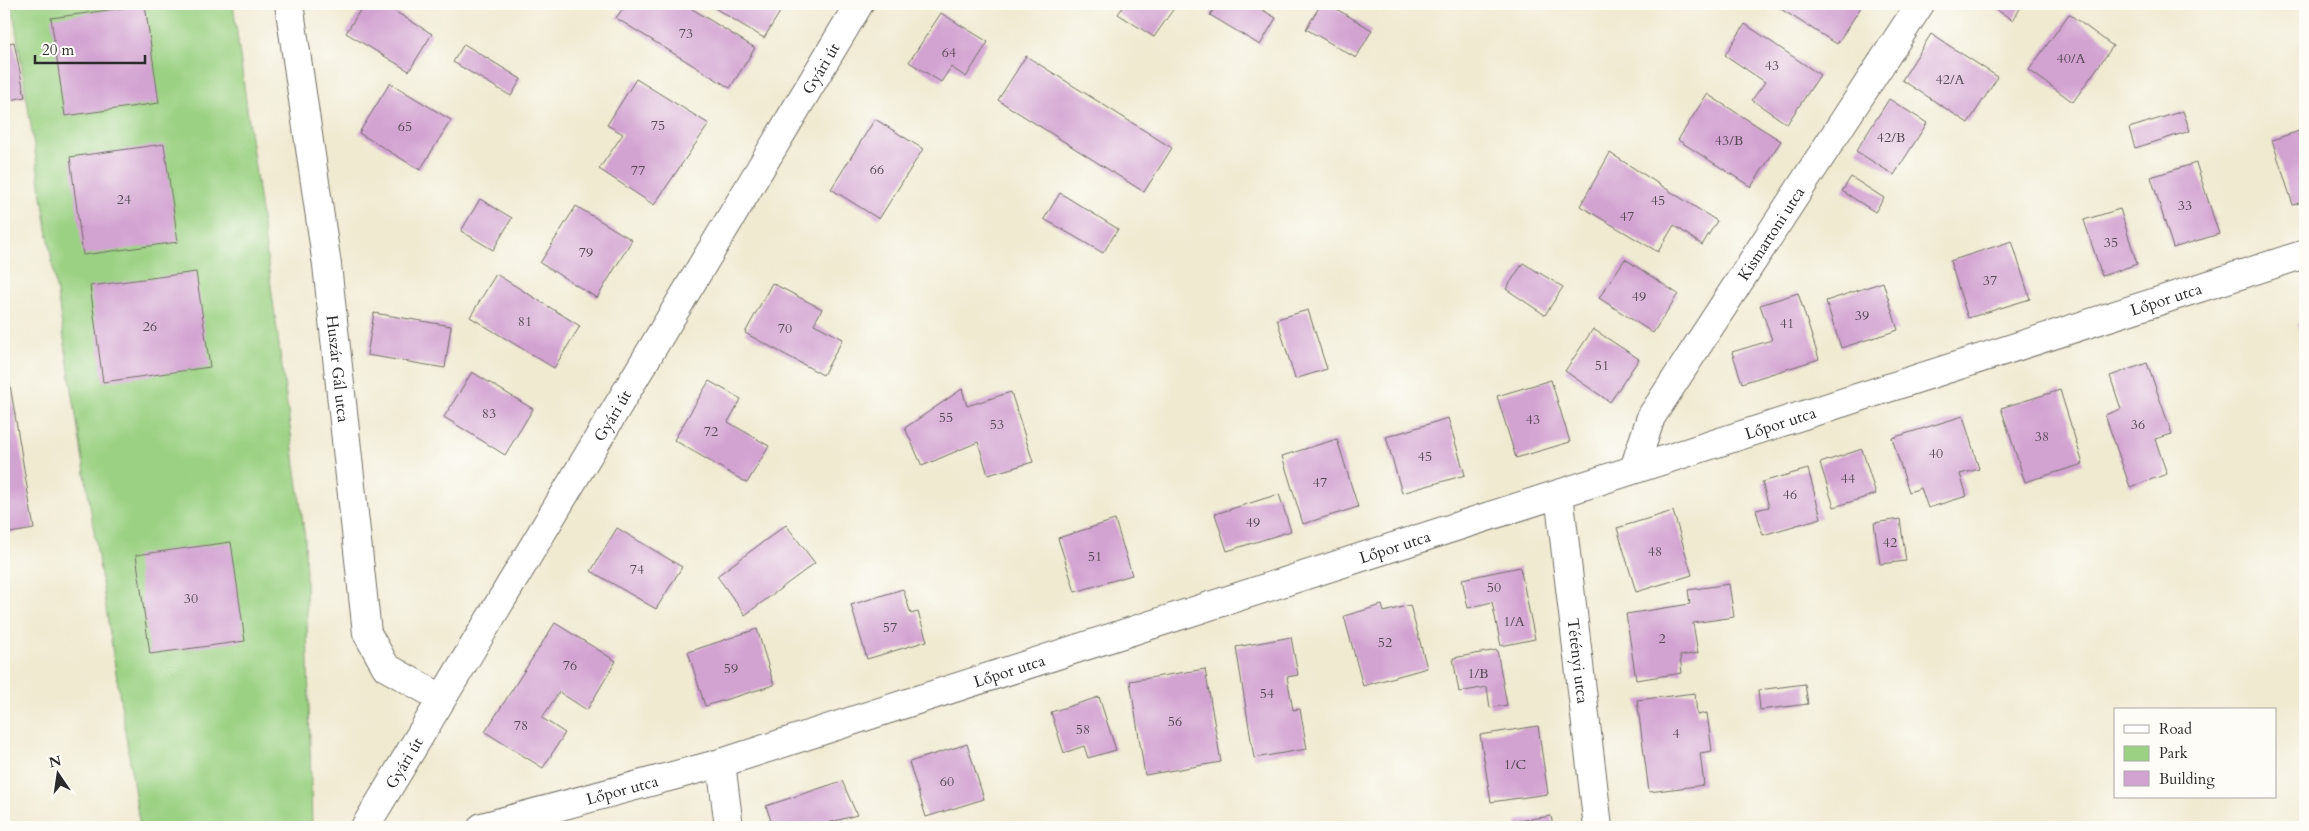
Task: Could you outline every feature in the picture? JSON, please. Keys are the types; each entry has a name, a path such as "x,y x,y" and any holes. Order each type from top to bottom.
{"street":[{"name":"Huszár Gál utca","path":"289,4 327,265 367,633 386,667 441,698"},
{"name":"Gyári út","path":"365,827 859,4"},
{"name":"Kismartoni utca","path":"1634,469 1651,417 1920,4"},
{"name":"Lőpor utca","path":"482,827 721,763 2305,254"},
{"name":"Tétényi utca","path":"1559,494 1598,827"},
{"path":"721,763 729,827"}],"green space":[{"path":"12,4 233,4 305,538 312,827 140,827"}],"building":[{"path":"364,4 383,4 432,34 409,71 346,33"},
{"path":"626,4 684,4 755,48 730,88 616,18"},
{"path":"708,4 785,4 764,38"},
{"path":"1125,4 1177,4 1154,37 1118,14"},
{"path":"1217,4 1253,4 1276,18 1260,45 1210,15"},
{"path":"1321,4 1328,4 1372,30 1356,58 1306,29"},
{"path":"1782,4 1863,4 1837,44 1779,8"},
{"path":"1987,4 2023,4 2013,20"},
{"path":"145,5 159,103 65,116 51,18"},
{"path":"941,13 988,42 966,77 951,67 941,82 909,62"},
{"path":"2069,14 2113,46 2073,102 2029,70"},
{"path":"1745,24 1820,75 1787,124 1752,100 1765,82 1725,55"},
{"path":"1931,34 1998,77 1968,123 1902,80"},
{"path":"14,42 25,97 10,100 4,68 4,44"},
{"path":"464,44 521,79 511,96 453,62"},
{"path":"1026,56 1172,148 1144,192 998,100"},
{"path":"636,79 709,124 654,205 599,169 623,134 607,125"},
{"path":"390,83 451,120 420,170 359,133"},
{"path":"1707,94 1781,141 1751,187 1678,140"},
{"path":"1889,99 1927,123 1894,175 1856,151"},
{"path":"2183,111 2190,131 2135,148 2129,128"},
{"path":"875,119 923,149 879,219 831,189"},
{"path":"2305,129 2305,201 2293,205 2272,140"},
{"path":"164,144 178,242 83,255 70,157"},
{"path":"1610,153 1717,221 1702,245 1674,225 1658,252 1580,206"},
{"path":"2196,163 2219,234 2173,248 2151,177"},
{"path":"1851,177 1884,198 1875,212 1842,191"},
{"path":"1060,193 1118,229 1103,253 1044,219"},
{"path":"480,199 512,218 493,250 461,231"},
{"path":"576,206 632,240 597,298 540,263"},
{"path":"2120,209 2137,264 2102,276 2084,220"},
{"path":"2012,241 2030,299 1968,318 1950,261"},
{"path":"1625,259 1678,294 1653,333 1599,298"},
{"path":"1523,263 1563,287 1545,315 1506,289"},
{"path":"196,272 210,367 103,382 90,286"},
{"path":"496,274 580,326 554,368 470,317"},
{"path":"1883,282 1898,330 1841,348 1826,301"},
{"path":"772,283 822,309 814,324 843,339 823,375 745,333"},
{"path":"1798,293 1819,359 1742,383 1732,352 1772,340 1760,305"},
{"path":"1308,310 1327,369 1295,379 1277,319"},
{"path":"374,313 451,326 445,368 367,355"},
{"path":"2305,321 2305,344 2298,324"},
{"path":"1593,329 1639,359 1610,402 1565,371"},
{"path":"2147,363 2172,434 2155,439 2167,474 2130,487 2105,415 2121,409 2110,376"},
{"path":"472,372 533,409 505,455 444,417"},
{"path":"8,373 34,529 4,534 4,374"},
{"path":"1551,380 1570,442 1516,458 1497,396"},
{"path":"709,381 741,399 728,422 769,446 747,483 674,440"},
{"path":"962,389 967,406 1011,392 1033,462 988,475 978,442 922,466 905,428"},
{"path":"2060,390 2083,464 2025,482 2001,408"},
{"path":"1963,416 1979,469 1960,474 1967,496 1928,508 1921,488 1909,492 1892,438"},
{"path":"1448,418 1465,475 1402,493 1386,437"},
{"path":"1337,439 1358,507 1303,524 1282,456"},
{"path":"1862,449 1876,494 1834,507 1820,463"},
{"path":"1808,469 1821,518 1763,535 1756,510 1769,507 1762,482"},
{"path":"1279,494 1291,531 1227,551 1215,514"},
{"path":"1673,511 1692,575 1636,592 1617,528"},
{"path":"1900,519 1906,561 1880,564 1874,523"},
{"path":"1115,520 1132,575 1075,592 1058,538"},
{"path":"786,525 815,563 745,615 717,576"},
{"path":"617,528 682,567 656,609 591,571"},
{"path":"231,542 245,641 150,654 136,555"},
{"path":"1520,567 1535,639 1501,646 1492,602 1468,608 1462,579"},
{"path":"1729,584 1734,617 1693,623 1698,653 1680,656 1682,673 1636,680 1626,614 1690,604 1688,590"},
{"path":"903,589 911,614 918,612 927,641 867,659 851,605"},
{"path":"1382,605 1384,612 1410,605 1427,668 1363,686 1344,616"},
{"path":"555,623 616,661 587,710 559,692 542,718 565,733 543,768 485,732"},
{"path":"757,629 774,685 705,706 688,652"},
{"path":"1291,637 1298,675 1287,677 1293,710 1300,709 1307,749 1254,758 1236,647"},
{"path":"1497,650 1507,705 1490,708 1487,687 1459,692 1453,658"},
{"path":"1205,669 1221,762 1145,775 1130,681"},
{"path":"1805,684 1808,704 1760,710 1758,690"},
{"path":"1695,693 1697,715 1707,713 1712,751 1700,753 1704,785 1649,792 1637,700"},
{"path":"1099,697 1116,750 1088,758 1084,746 1064,753 1051,712"},
{"path":"1538,726 1548,794 1491,802 1480,735"},
{"path":"967,744 984,799 926,817 909,762"},
{"path":"842,781 857,815 828,823 829,827 773,827 766,806"},
{"path":"1551,816 1553,827 1517,827 1516,821"}]}
